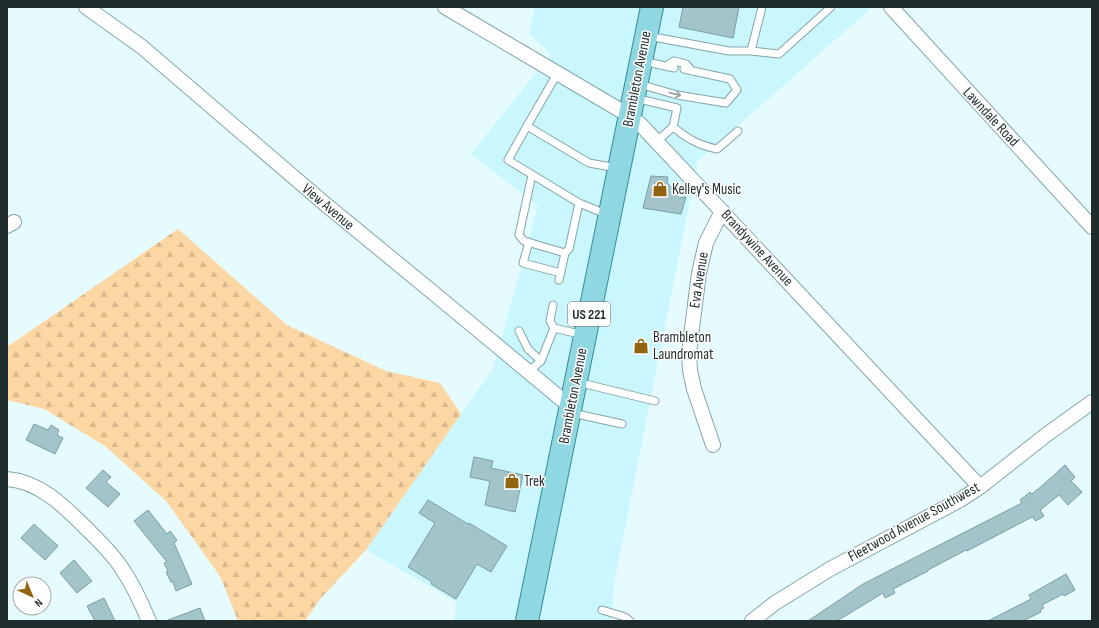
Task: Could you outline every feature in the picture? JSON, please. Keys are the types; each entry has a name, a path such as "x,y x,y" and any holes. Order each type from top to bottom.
{"main road":[{"name":"Brambleton Avenue","path":"527,621 652,7"}],"street":[{"name":"View Avenue","path":"86,7 142,47 313,194 528,372 570,410"},
{"name":"Brandywine Avenue","path":"445,7 557,74 634,99 641,125 980,486"},
{"name":"Lawndale Road","path":"891,7 1092,227"},
{"name":"Eva Avenue","path":"713,445 694,389 690,370 689,352 698,273 706,243 722,211"},
{"name":"Fleetwood Avenue Southwest","path":"752,621 775,603 830,569 934,514 980,486 1092,402"},
{"path":"10,479 26,483 61,503 106,547 121,566 134,587 149,621"}],"lane":[{"path":"751,51 762,7"},
{"path":"646,36 729,51 751,51 779,54 831,7"},
{"path":"641,61 674,68"},
{"path":"666,66 674,61 686,64 692,71"},
{"path":"634,99 677,95 726,104 737,90 730,79 684,69"},
{"path":"557,74 508,160 579,203 609,215"},
{"path":"634,99 677,108 673,127 657,141"},
{"path":"527,126 589,163 619,168"},
{"path":"673,127 685,137 701,145 717,149 738,131"},
{"path":"532,175 519,235 524,241 565,253"},
{"path":"529,242 523,263 560,277 565,253 569,249 579,203"},
{"path":"553,305 550,321 554,328 585,335"},
{"path":"528,372 541,361 554,328"},
{"path":"519,331 528,349 541,361"},
{"path":"576,382 655,401"},
{"path":"570,410 622,424"},
{"path":"602,610 625,617 630,621"}],"shaded area":[{"path":"535,7 866,7 869,10 698,161 615,578 611,621 454,621 457,602 366,550 493,369 538,206 471,154 551,54 529,34"}],"green space":[{"path":"178,229 287,325 386,371 440,383 461,414 366,550 320,599 305,621 238,621 220,576 166,501 105,446 44,409 7,400 7,347"}],"building":[{"path":"683,7 739,7 733,38 679,27"},
{"name":"Kelley's Music","path":"651,176 668,177 667,182 679,198 686,197 681,214 643,208"},
{"path":"34,424 48,430 51,425 59,430 57,435 63,438 55,454 26,440"},
{"path":"474,457 493,461 491,468 523,475 515,512 485,505 490,481 470,477"},
{"path":"1065,465 1075,477 1071,481 1082,492 1068,505 1059,495 1040,510 1044,516 1036,521 1032,517 967,551 966,550 893,589 895,593 885,598 883,593 837,621 808,621 863,584 1022,503 1020,500 1030,492 1032,494"},
{"path":"103,470 111,477 106,482 120,494 108,507 86,488"},
{"path":"428,500 507,546 491,572 477,564 456,599 431,584 432,582 408,567 435,523 419,513"},
{"path":"148,510 167,534 170,531 177,540 174,543 192,584 176,591 173,582 171,582 166,572 168,571 164,563 167,562 134,521"},
{"path":"34,524 58,546 45,560 21,538"},
{"path":"74,560 92,581 77,593 60,573"},
{"path":"1066,574 1075,590 1064,596 1063,594 1042,605 1044,608 1040,610 1041,612 1023,621 988,621 1031,599 1029,595"},
{"path":"104,598 115,621 95,621 87,606"},
{"path":"200,608 205,621 168,621 168,620"}],"place":[{"name":"Kelley's Music","path":"660,189"},
{"name":"Brambleton Laundromat","path":"641,346"},
{"name":"Trek","path":"512,481"}]}
